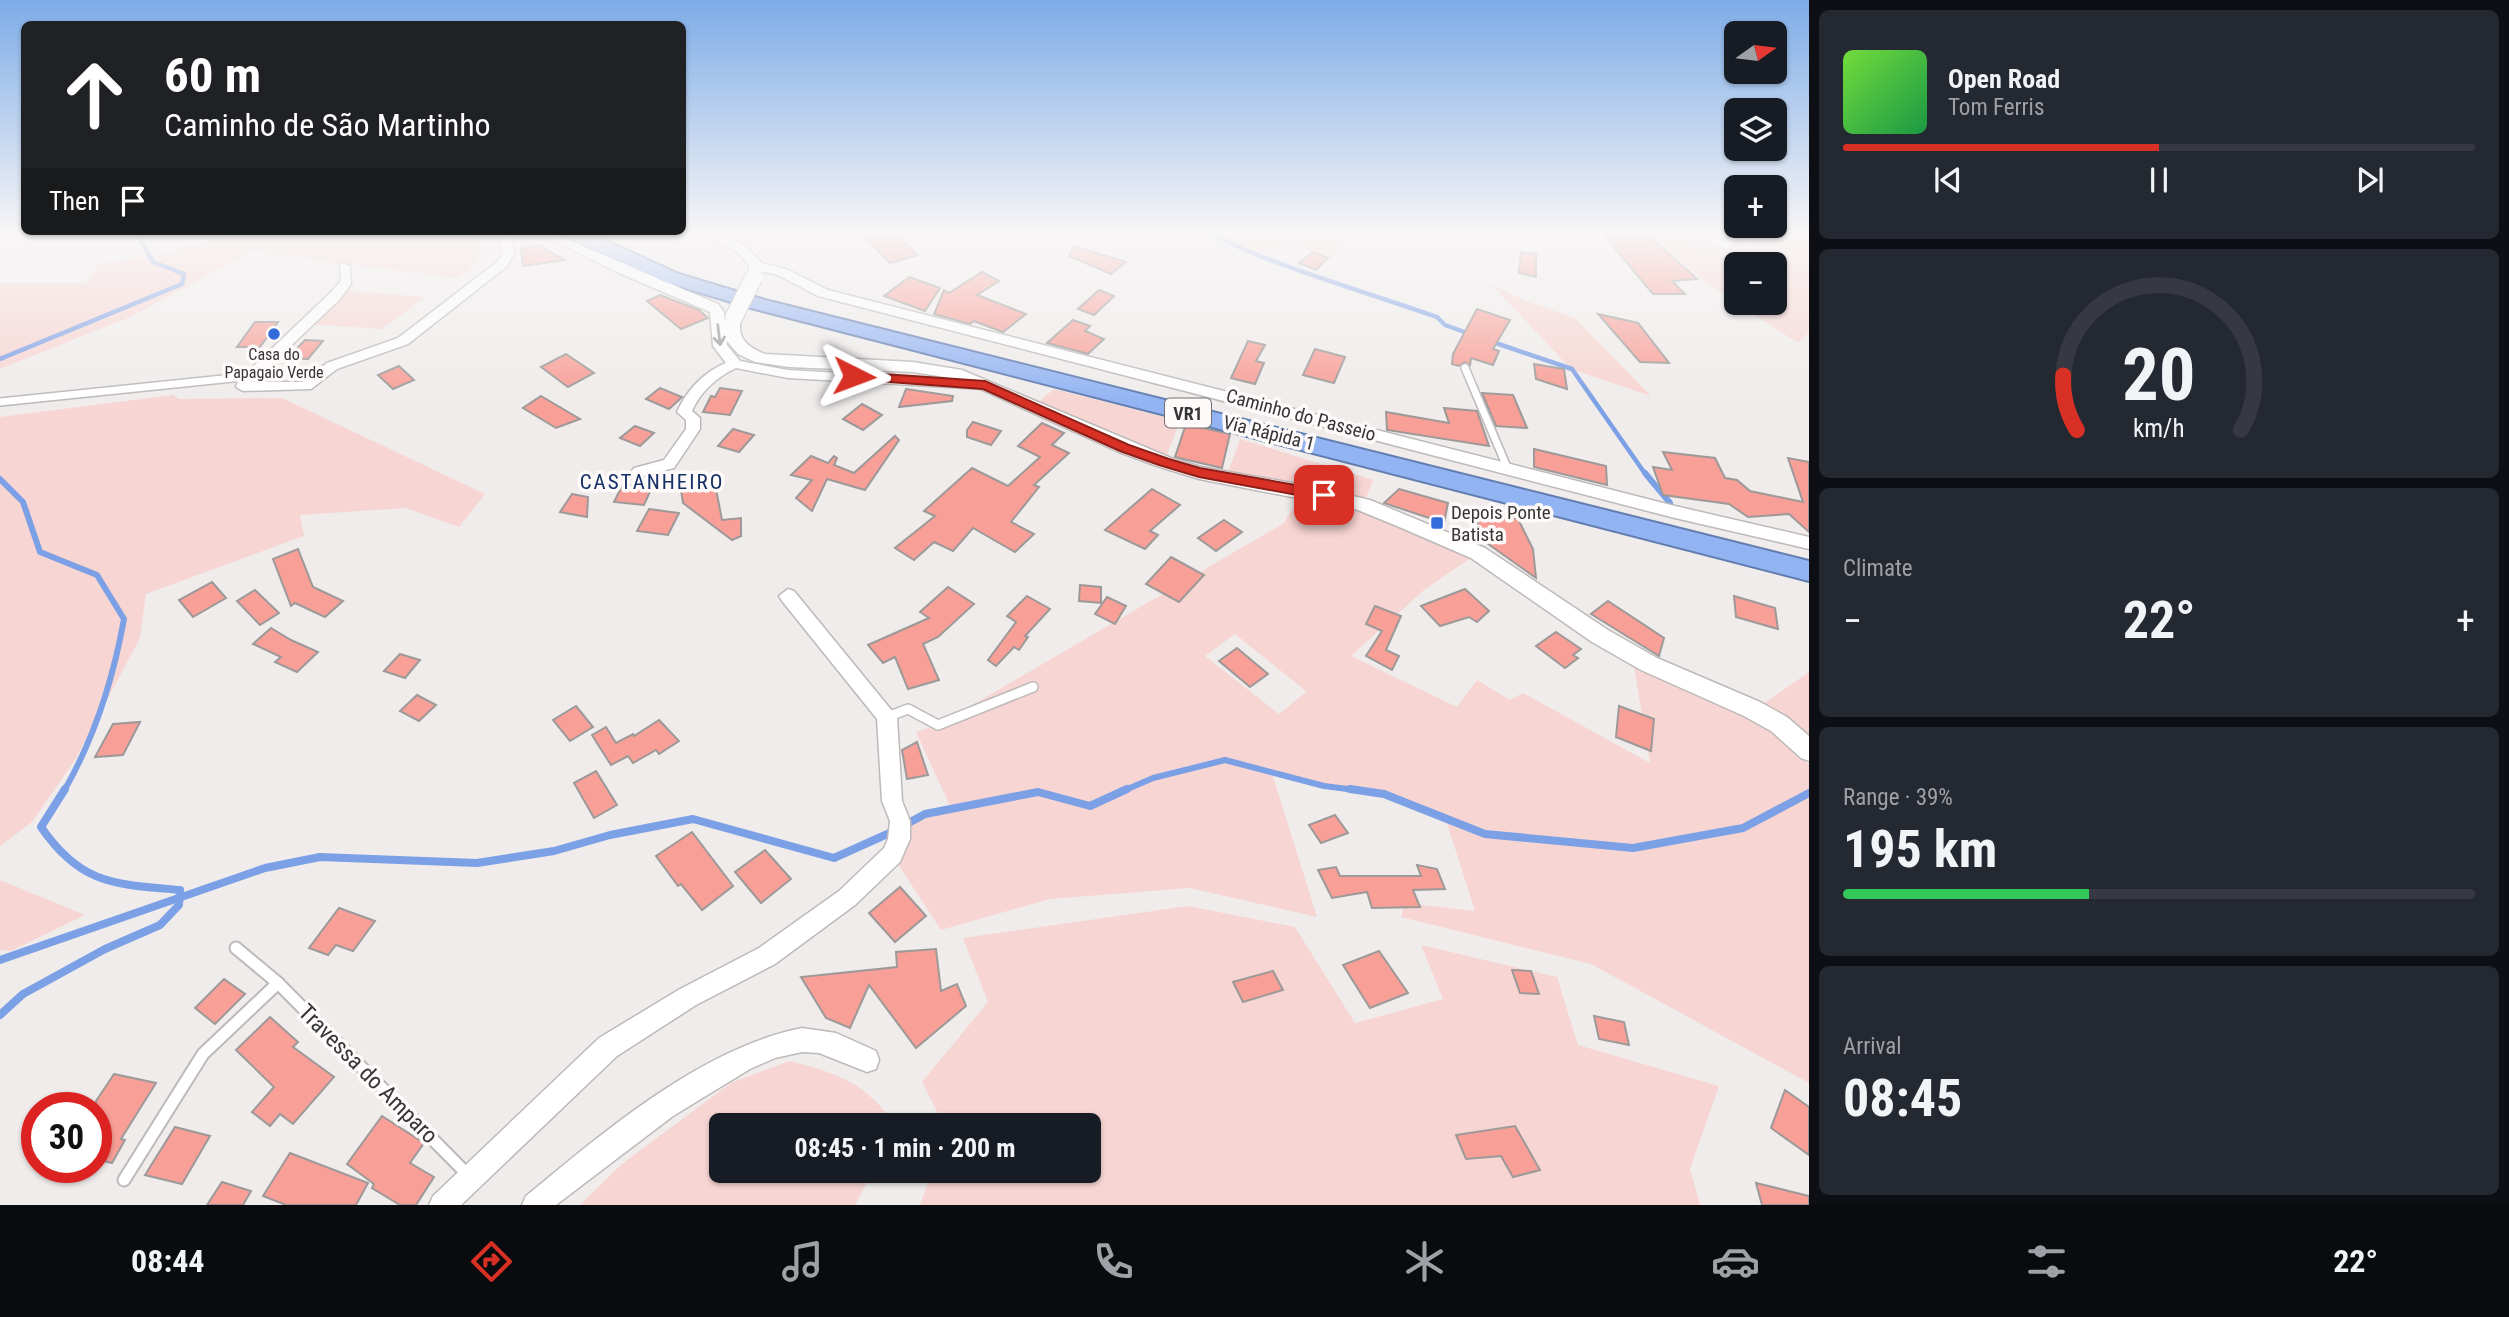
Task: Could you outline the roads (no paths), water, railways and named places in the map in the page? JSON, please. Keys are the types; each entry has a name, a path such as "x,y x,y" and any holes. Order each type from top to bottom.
{"highway":[{"name":"Via Rápida 1","path":"709,289 758,304 1809,571"},
{"name":"Via Rápida 1","path":"747,289 1809,556"}],"street":[{"path":"340,289 243,384 243,387 306,386 332,366 412,337 471,289"},
{"path":"670,289 713,307 717,312 720,346 735,364 788,374 985,385"},
{"path":"747,289 731,324 733,339 744,351 761,358 931,369 962,375 1125,448 1164,462 1199,472 1363,505 1440,536 1493,562 1600,636 1649,664 1752,709 1779,724 1809,751"},
{"name":"Caminho do Passeio","path":"816,289 1675,512 1809,543"},
{"path":"639,472 669,464 693,429 692,418 684,412 690,398 716,375 735,364"},
{"path":"442,1205 469,1176 514,1139 608,1048 688,997 767,956 847,898 892,855 899,839 900,821 892,801 887,717 788,596"},
{"path":"535,1205 594,1156 747,1056 800,1040 838,1045 867,1060"}],"lane":[{"path":"1465,368 1507,467"},
{"path":"0,402 252,376"},
{"path":"887,717 908,709 938,725 1034,687"},
{"name":"Travessa do Amparo","path":"236,948 278,983 469,1176"},
{"path":"124,1180 203,1054 278,983"}],"waterway":[{"path":"0,359 169,289"},
{"path":"1355,289 1437,317 1445,325 1470,334"},
{"path":"1490,341 1572,369 1646,475"},
{"path":"1645,473 1670,503"},
{"path":"0,479 23,502 40,552 97,575 124,619 102,708 64,791"},
{"path":"1123,791 1153,778 1225,760 1324,786 1363,791"},
{"path":"65,789 41,827 70,860 85,871 118,883 180,890 179,898"},
{"path":"903,826 925,814 1038,792 1090,806 1127,789"},
{"path":"1350,789 1384,794 1485,834 1633,848 1743,828 1809,793"},
{"path":"179,898 265,868 320,857 477,863 554,851 610,835 693,819 834,858 894,831"},
{"path":"0,960 179,898"},
{"path":"0,1015 23,994 105,949 160,925 179,905 179,898"}],"place":[{"name":"Casa do Papagaio Verde","path":"274,334"},
{"name":"Depois Ponte Batista","path":"1437,523"}],"district":[{"name":"CASTANHEIRO","path":"652,482"}]}
